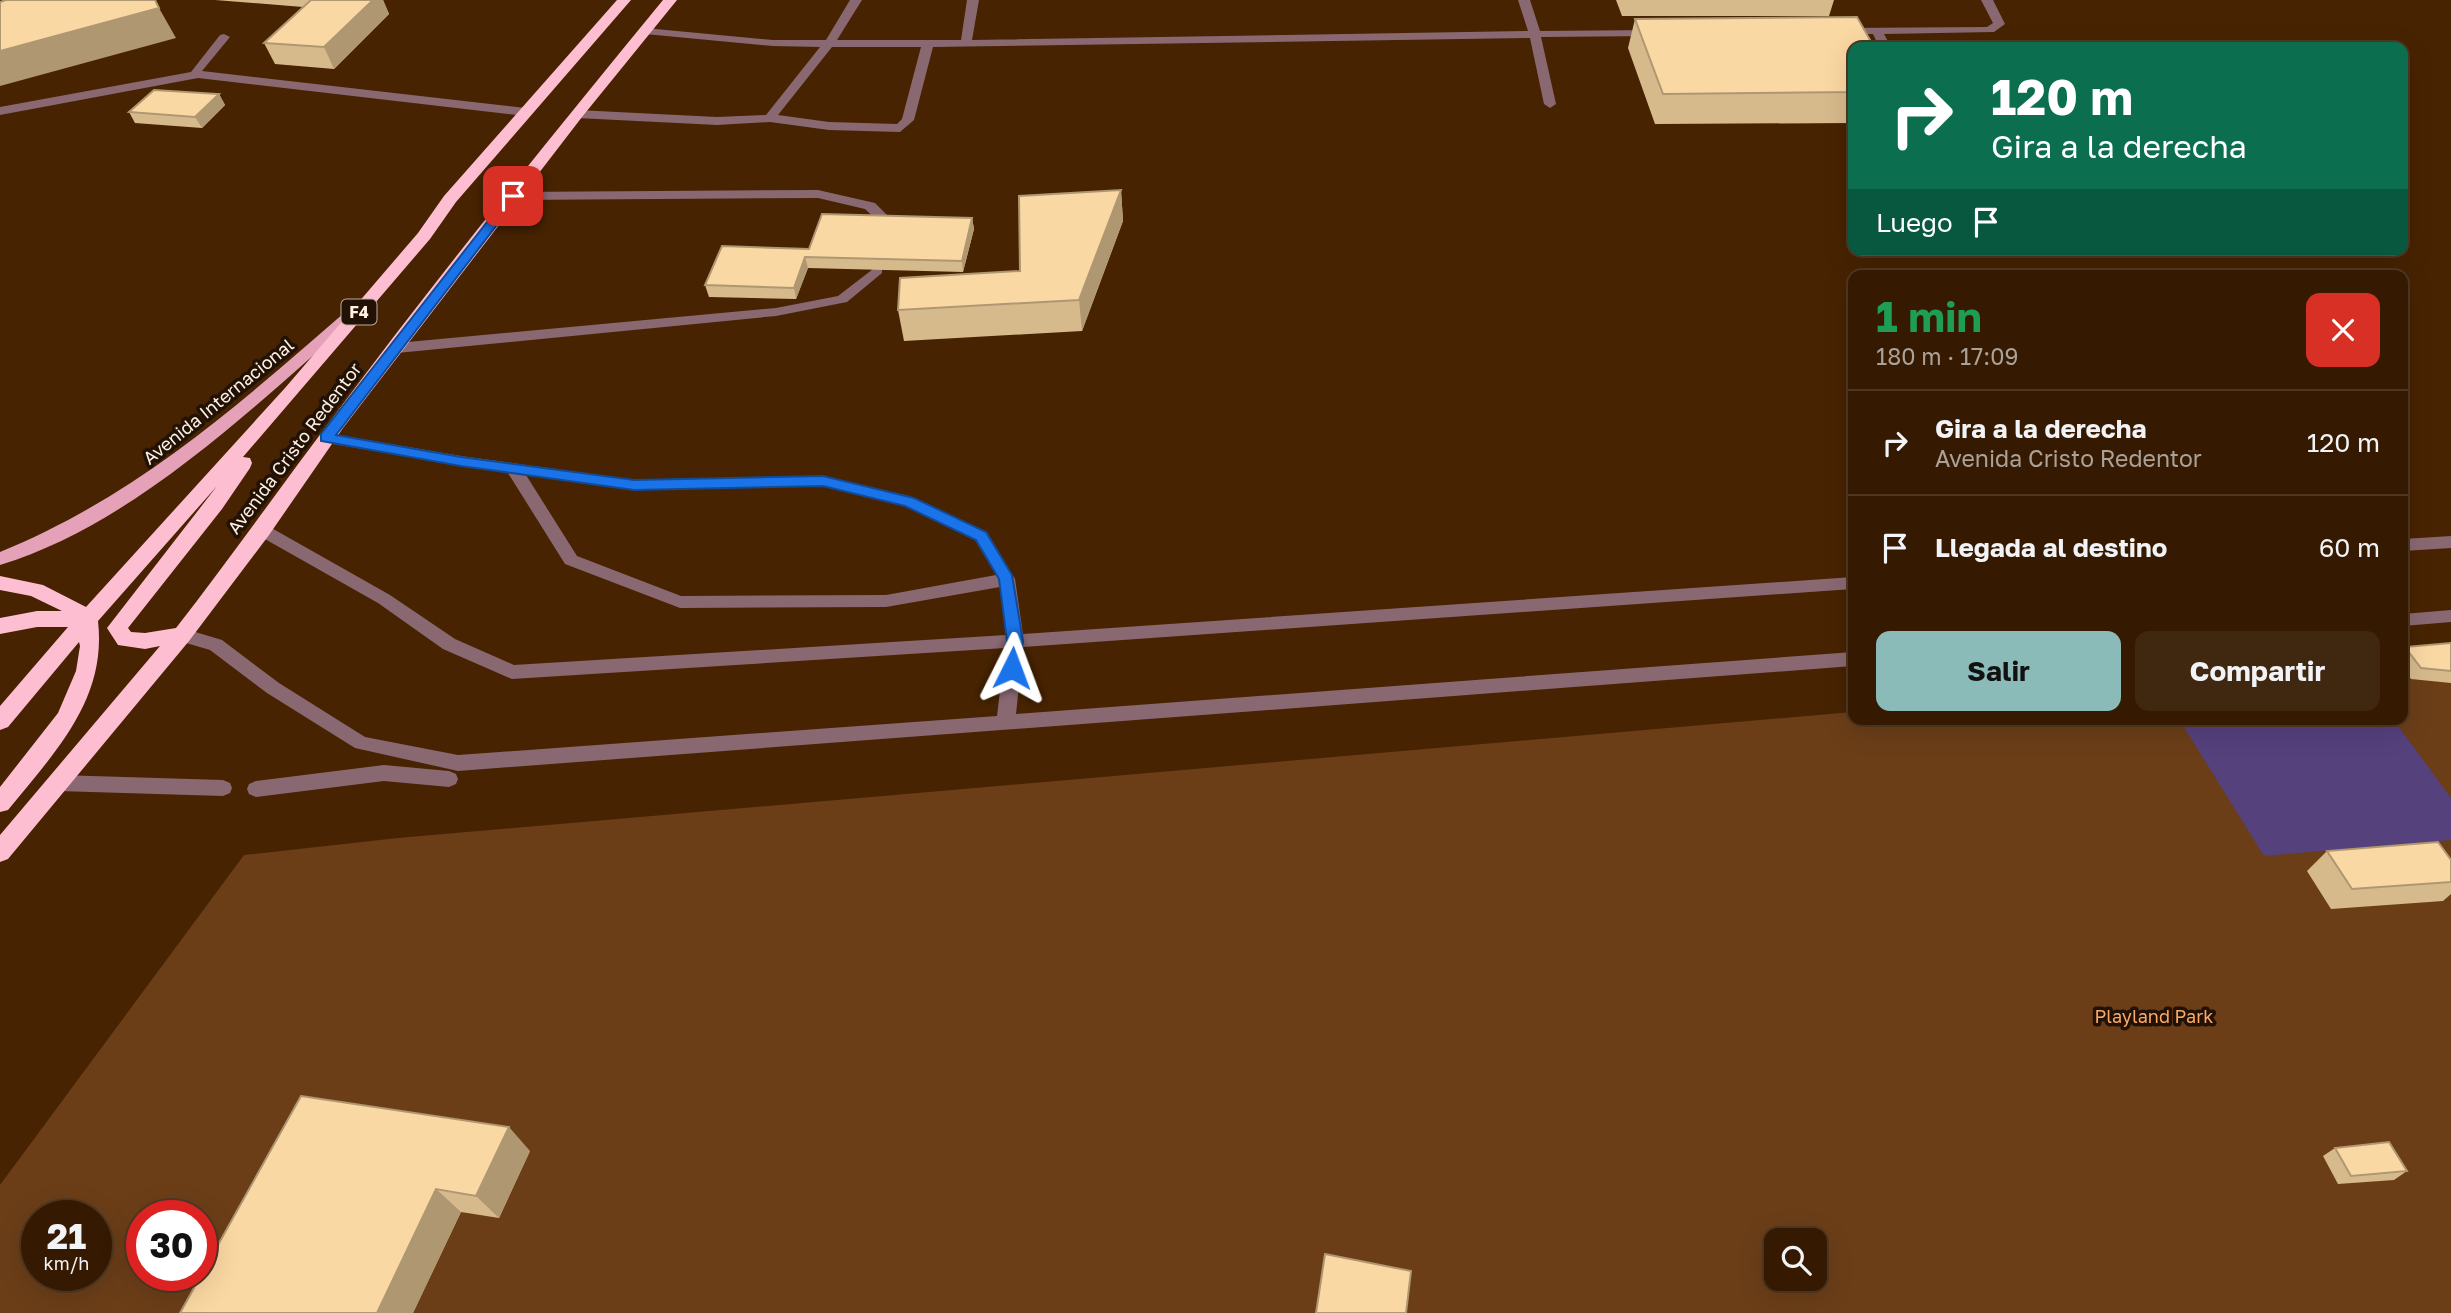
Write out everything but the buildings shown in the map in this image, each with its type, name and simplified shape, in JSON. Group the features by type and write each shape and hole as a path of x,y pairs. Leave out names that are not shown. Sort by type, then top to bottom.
{"highway":[{"name":"Avenida Cristo Redentor","path":"0,721 87,619 291,392 526,112 624,0"},
{"name":"Avenida Cristo Redentor","path":"0,852 182,635 326,438 577,114 670,0"},
{"path":"182,635 145,641 124,639 117,628 215,503 291,392"},
{"path":"0,583 39,589 58,598 87,619 92,640 85,678 72,710 0,803"},
{"path":"0,626 37,619 87,619"}],"main road":[{"name":"Avenida Internacional","path":"0,559 62,535 166,470 224,424 374,294"}],"street":[{"path":"770,118 830,42 856,0"},
{"path":"966,43 974,0"},
{"path":"1524,0 1535,34 1550,104"},
{"path":"1836,32 1990,30 1999,24 1987,0"},
{"path":"645,31 773,43 928,44 1672,33"},
{"path":"1877,31 1882,42"},
{"path":"198,74 196,70 199,63 225,37"},
{"path":"577,114 717,121 770,118 829,126 900,128 908,120 928,44"},
{"path":"0,111 198,74 526,112"},
{"path":"513,196 818,194 870,206 892,227"},
{"path":"397,348 776,312 842,299 877,270"},
{"path":"326,438 634,485 823,481 909,502 981,536 1007,579 1015,641 1006,720"},
{"path":"513,468 570,559 680,602 886,601 1007,579"},
{"path":"261,530 384,599 449,643 512,672 1015,641 1848,583"},
{"path":"2408,545 2451,542"},
{"path":"2408,620 2451,616"},
{"path":"182,635 216,645 273,688 361,743 458,763 1006,720 1848,659"},
{"path":"256,789 384,773 450,779"},
{"path":"58,783 223,788"}],"green space":[{"name":"Playland Park","path":"2451,661 2451,1313 0,1313 0,1185 244,855 398,838 1848,712 1848,725 2408,725 2408,665"}],"shaded area":[{"path":"2183,725 2397,725 2451,798 2451,840 2264,856"}],"route":[{"path":"513,196 326,438 461,461 634,485 823,481 909,502 981,536 1007,579 1015,641 1012,668"}]}
